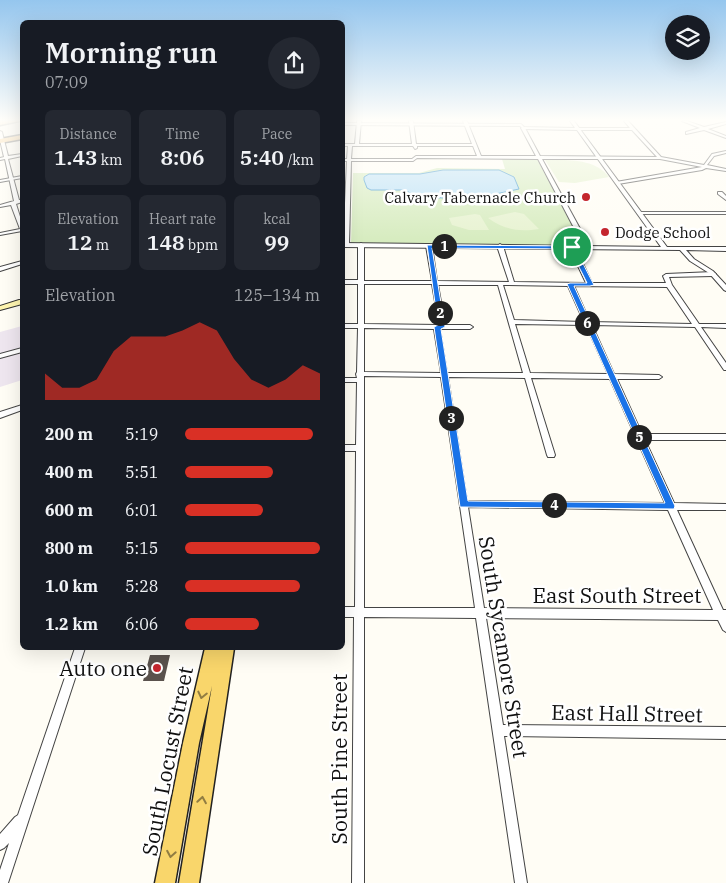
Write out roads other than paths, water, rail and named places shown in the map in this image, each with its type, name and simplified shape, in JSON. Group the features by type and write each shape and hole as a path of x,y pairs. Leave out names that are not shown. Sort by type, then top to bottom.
{"main road":[{"path":"0,308 20,303"},
{"name":"South Locust Street","path":"165,883 191,743 213,650"},
{"name":"South Locust Street","path":"189,883 226,650"}],"street":[{"path":"7,162 20,216"},
{"path":"345,233 350,162"},
{"path":"541,162 587,247"},
{"path":"602,162 665,248"},
{"path":"681,162 726,172"},
{"path":"618,183 704,167 708,162"},
{"path":"0,181 20,177"},
{"path":"720,193 726,199"},
{"path":"0,206 18,202"},
{"path":"639,212 726,213"},
{"path":"0,234 20,229"},
{"path":"345,245 726,249"},
{"name":"South Pine Street","path":"358,883 359,282 361,246"},
{"name":"South Sycamore Street","path":"429,246 436,283 445,375 479,613 521,883"},
{"path":"500,246 512,284"},
{"path":"572,247 590,285"},
{"path":"681,248 692,260 714,274 726,289"},
{"path":"0,269 20,264"},
{"path":"714,274 671,274 666,276 669,285 726,368"},
{"path":"345,282 669,285"},
{"path":"500,284 551,455"},
{"path":"570,284 639,437 723,615 726,627"},
{"path":"511,322 726,326"},
{"path":"345,326 470,327"},
{"path":"0,356 20,351"},
{"path":"345,379 359,377 445,375 659,377"},
{"path":"0,415 20,409"},
{"path":"639,437 726,437"},
{"path":"345,448 359,448"},
{"path":"464,504 726,507"},
{"name":"East South Street","path":"345,612 723,615"},
{"path":"2,883 79,650"},
{"name":"East Hall Street","path":"497,730 726,733"},
{"path":"0,844 10,834 25,813"}],"water":[{"path":"443,170 499,170 514,177 519,189 491,195 456,195 456,198 432,198 403,190 371,190 367,188 364,180 364,177 369,174 420,174"}],"place":[{"name":"Calvary Tabernacle Church","path":"586,197"},
{"name":"Dodge School","path":"605,232"},
{"name":"Auto one","path":"157,668"}]}
